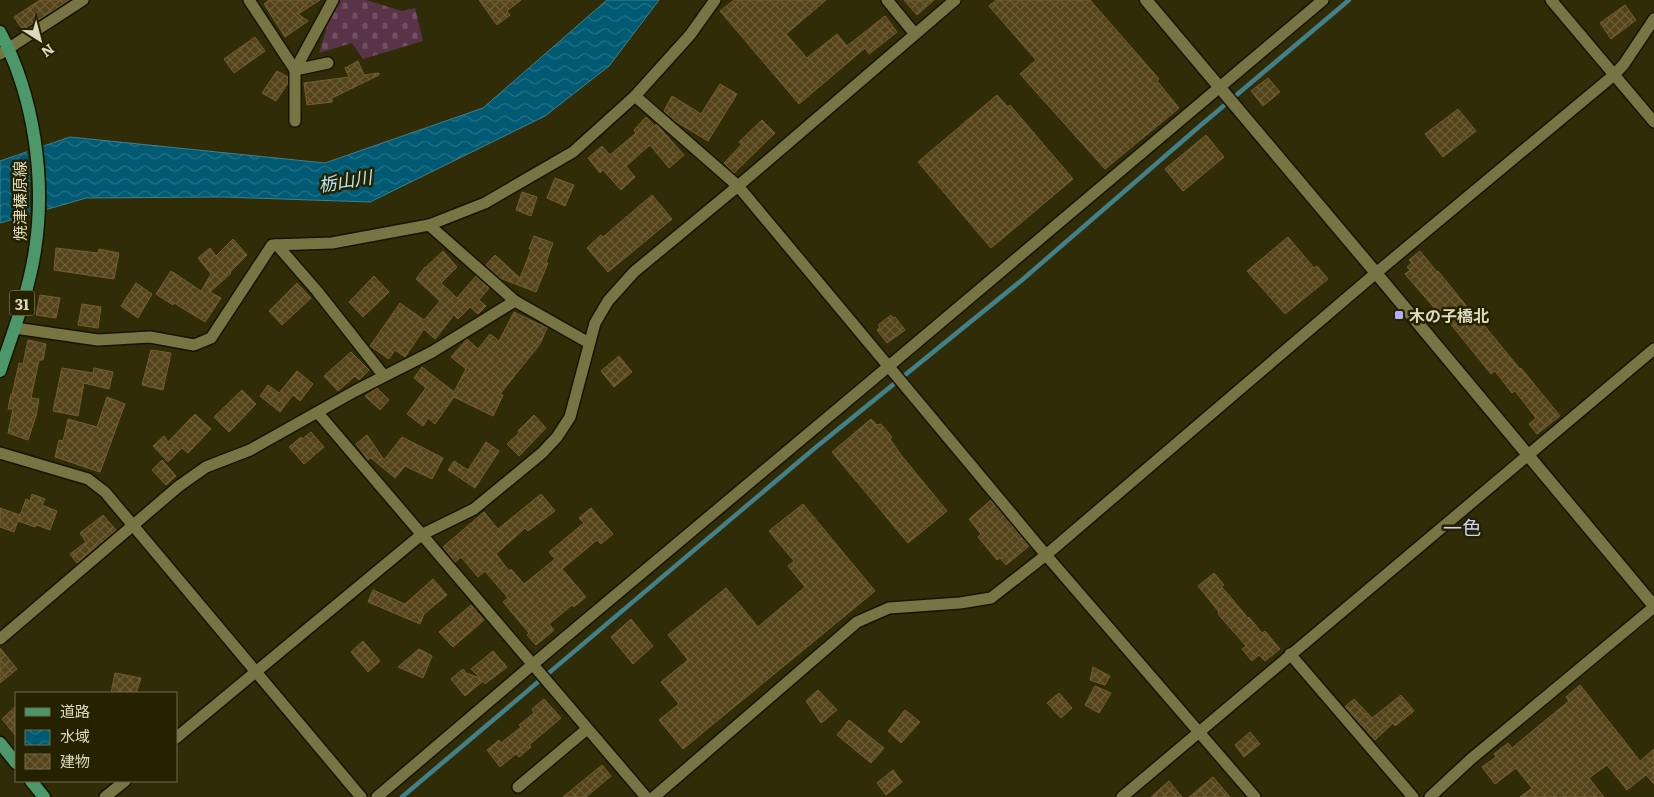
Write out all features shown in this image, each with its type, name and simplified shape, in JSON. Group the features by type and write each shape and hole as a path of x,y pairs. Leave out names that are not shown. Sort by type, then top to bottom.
{"main road":[{"name":"焼津榛原線","path":"0,32 5,52 23,86 31,121 39,193 35,250 15,328 0,371"},
{"path":"0,743 15,762"},
{"path":"32,782 44,797"}],"street":[{"path":"5,52 83,0"},
{"path":"248,0 295,70"},
{"path":"295,121 295,70 333,0"},
{"path":"15,328 98,340 150,337 194,345 211,338 272,245 332,243 429,225 485,203 573,152 635,96 690,35 715,0"},
{"path":"888,0 915,34"},
{"path":"178,736 421,535 474,509 542,453 557,437 570,417 588,343 595,323 604,308 634,272 738,186 954,0"},
{"path":"1146,0 1529,455 1654,607 1471,759 1430,797"},
{"path":"378,797 532,665 892,369 1323,0"},
{"path":"1551,0 1654,122"},
{"path":"654,797 857,622 889,608 960,603 991,598 1046,556 1376,273 1614,75 1624,64 1654,19"},
{"path":"295,70 328,63"},
{"path":"635,96 738,186 1046,556 1255,797"},
{"path":"429,225 515,301 588,343"},
{"path":"277,244 384,376"},
{"path":"0,639 179,486 206,467 250,450 384,376 432,352 515,301"},
{"path":"1122,797 1654,349"},
{"path":"318,413 646,797"},
{"path":"0,453 88,479 105,492 361,797"},
{"path":"1290,654 1413,797"},
{"path":"518,787 587,729"},
{"path":"105,797 124,782"}],"green space":[{"path":"335,0 366,0 402,11 415,8 423,41 363,59 352,43 319,53"}],"water":[{"name":"栃山川","path":"607,0 659,0 609,66 545,116 370,202 224,197 86,198 0,223 0,161 70,137 325,163 483,108"}],"pier":[{"path":"43,144 47,212 30,217 30,172 27,149"}],"building":[{"path":"40,0 69,0 23,30 14,17"},
{"path":"269,0 320,0 298,14 308,21 285,37 264,4"},
{"path":"479,0 521,0 507,11 510,15 497,25"},
{"path":"734,0 826,0 786,34 807,58 837,34 847,46 885,16 897,32 869,54 865,48 799,104 720,11"},
{"path":"904,0 934,0 917,15"},
{"path":"996,0 1090,0 1159,79 1157,81 1179,108 1105,169 1020,74 1036,60 989,6"},
{"path":"1625,5 1636,20 1611,39 1600,23"},
{"path":"255,37 265,51 234,73 224,59"},
{"path":"358,61 364,75 379,73 379,75 332,98 332,102 307,105 304,83 349,77 345,68"},
{"path":"277,71 288,77 288,83 276,101 262,93"},
{"path":"1268,78 1280,92 1263,106 1251,91"},
{"path":"720,84 737,94 708,141 675,121 664,111 672,96 701,114"},
{"path":"997,95 1008,107 1010,105 1073,179 991,248 918,162"},
{"path":"1458,109 1476,131 1443,157 1425,134"},
{"path":"646,117 655,126 656,124 660,128 684,155 669,168 650,145 626,166 635,177 621,190 603,170 600,173 588,158 602,146 610,155 636,133 634,130"},
{"path":"762,120 775,133 734,173 724,163 742,144 739,142"},
{"path":"1206,135 1224,157 1183,191 1165,169"},
{"path":"555,178 574,185 565,206 547,198"},
{"path":"522,192 537,197 531,216 516,210"},
{"path":"652,195 672,219 608,272 587,248 601,235 603,237"},
{"path":"534,236 553,243 546,262 548,263 536,292 500,278 486,265 495,255 520,278 531,250 529,249"},
{"path":"1288,237 1314,268 1317,266 1328,279 1285,314 1247,271"},
{"path":"233,239 247,255 210,292 221,298 205,322 156,294 171,271 201,291 211,274 198,258 210,248 216,256"},
{"path":"56,248 98,253 99,249 119,253 114,279 54,270"},
{"path":"443,251 457,267 441,283 457,298 476,276 489,288 479,300 486,306 478,314 470,307 458,319 454,315 435,339 424,329 405,357 395,350 389,359 370,346 400,303 424,320 440,301 416,279 425,267"},
{"path":"1420,251 1560,416 1537,434 1529,424 1536,418 1515,391 1512,393 1495,371 1491,374 1445,317 1443,318 1405,274 1410,270 1407,267 1412,263 1409,260"},
{"path":"374,276 389,292 363,317 349,302"},
{"path":"136,283 152,294 138,318 121,306"},
{"path":"297,283 311,298 282,325 269,311"},
{"path":"40,295 60,298 56,318 36,315"},
{"path":"82,304 101,307 98,328 78,325"},
{"path":"514,312 547,328 540,344 500,394 503,395 493,416 454,397 435,424 428,418 423,426 407,414 426,388 414,378 422,367 454,392 466,369 451,357 467,339 478,349 490,334 499,341"},
{"path":"891,315 893,318 895,317 905,330 887,343 877,330 880,327 878,325"},
{"path":"28,340 46,344 43,360 39,360 31,398 39,399 36,416 28,440 8,433 13,409 8,409 19,363 23,364"},
{"path":"151,350 171,353 163,390 142,385"},
{"path":"351,352 369,370 359,380 355,376 338,391 324,376"},
{"path":"619,356 632,372 614,387 601,371"},
{"path":"62,368 93,373 94,368 113,372 109,389 84,383 78,416 53,411"},
{"path":"297,371 313,384 300,401 293,395 280,412 260,396 268,385 279,393"},
{"path":"377,388 389,400 380,410 365,396"},
{"path":"242,390 256,404 229,432 214,417"},
{"path":"107,397 125,404 100,472 55,457 59,440 63,441 68,419 97,427"},
{"path":"195,414 211,429 188,453 182,448 168,462 153,446 164,436 168,442"},
{"path":"534,415 546,428 519,456 507,444"},
{"path":"871,419 877,425 881,424 892,437 890,439 901,455 947,511 908,543 832,452"},
{"path":"311,432 324,447 304,464 289,447 301,437 302,439"},
{"path":"367,435 384,460 402,437 443,458 432,479 405,466 395,478 371,458 368,460 356,444"},
{"path":"486,442 499,451 475,488 448,470 454,461 468,470"},
{"path":"162,460 176,476 166,485 152,470"},
{"path":"32,494 45,499 42,505 57,511 50,530 18,521 26,499 30,501"},
{"path":"541,494 555,511 528,531 525,528 496,554 509,571 511,569 524,584 555,559 549,552 584,523 579,518 591,508 613,534 601,544 597,540 562,569 586,597 574,607 572,605 549,624 554,630 536,645 527,635 529,633 503,602 508,598 485,571 478,577 461,557 455,562 443,547 484,512 498,529"},
{"path":"991,500 1029,546 1006,565 1000,558 997,560 978,537 981,534 969,519"},
{"path":"803,504 875,591 683,749 659,720 679,704 661,682 688,660 668,635 726,588 758,627 805,587 788,566 794,561 769,531"},
{"path":"0,508 20,515 14,532 0,527"},
{"path":"103,515 116,530 77,563 70,554 86,542 80,533"},
{"path":"1214,573 1224,585 1221,586 1248,618 1262,633 1265,631 1280,649 1265,661 1259,655 1252,661 1242,649 1246,646 1218,614 1219,612 1198,586"},
{"path":"433,579 447,595 424,614 420,624 368,602 373,590 405,604"},
{"path":"471,605 484,620 453,647 439,632"},
{"path":"631,619 653,646 633,664 611,637"},
{"path":"363,641 380,661 368,672 351,652"},
{"path":"0,648 17,669 0,683"},
{"path":"419,649 432,656 423,678 398,667"},
{"path":"493,651 507,667 485,684 483,681 465,696 451,679 463,669 466,673 480,678 471,669"},
{"path":"1093,667 1110,676 1105,685 1090,680"},
{"path":"115,673 141,678 136,692 111,692"},
{"path":"1580,685 1640,761 1654,749 1654,784 1646,775 1627,790 1607,765 1589,778 1604,797 1520,797 1532,788 1516,768 1495,784 1482,767 1496,757 1494,754 1508,743 1512,748 1569,701 1566,697"},
{"path":"1095,686 1111,693 1099,713 1085,705"},
{"path":"818,690 837,710 821,723 806,701"},
{"path":"1059,693 1072,708 1061,718 1047,703"},
{"path":"1401,695 1414,711 1395,726 1393,723 1375,740 1345,707 1354,699 1372,718"},
{"path":"544,699 561,718 529,745 531,747 519,757 516,754 500,767 487,750 499,740 501,743 521,727 519,725 534,713 532,709"},
{"path":"15,707 15,735 2,719"},
{"path":"905,710 920,722 901,743 888,731"},
{"path":"849,720 884,748 871,763 837,735"},
{"path":"1250,732 1260,744 1244,757 1235,745"},
{"path":"602,765 611,776 586,797 563,797"},
{"path":"893,770 902,782 886,795 877,783"},
{"path":"1213,777 1230,797 1189,797"},
{"path":"1169,781 1182,797 1151,797"}],"waterway":[{"path":"402,797 815,448 1022,280 1349,0"}],"place":[{"name":"木の子橋北","path":"1399,315"}],"district":[{"name":"一色","path":"1462,527"}]}
